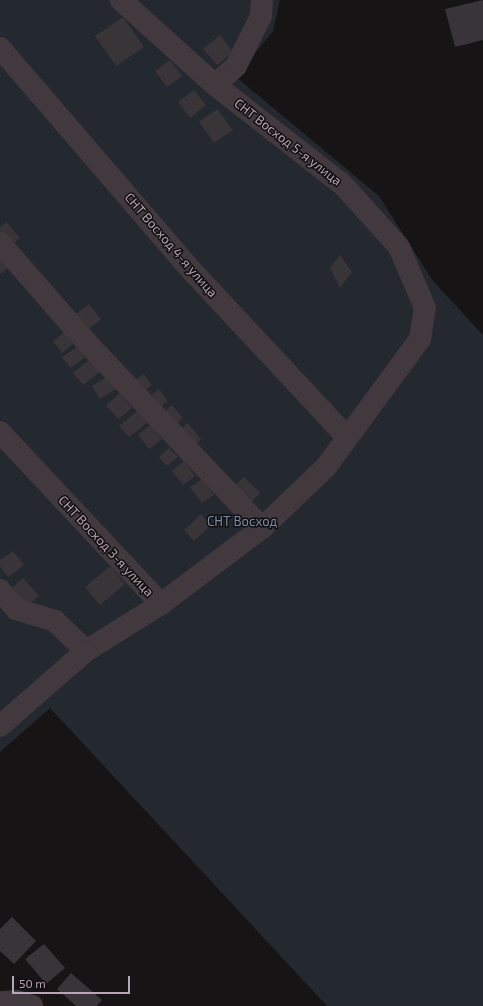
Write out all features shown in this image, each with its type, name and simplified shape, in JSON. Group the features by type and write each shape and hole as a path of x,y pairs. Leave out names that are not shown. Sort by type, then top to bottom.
{"street":[{"name":"СНТ Восход 5-я улица","path":"121,0 215,85 343,185 399,247 425,308 420,339 347,437"},
{"path":"215,85 236,66 261,16 262,0"},
{"name":"СНТ Восход 4-я улица","path":"0,48 192,271 347,437"},
{"path":"0,243 89,345 262,528"},
{"name":"СНТ Восход 3-я улица","path":"0,432 161,604 86,651 0,726"},
{"path":"161,604 262,528 326,467 347,437"},
{"path":"0,590 16,609 55,621 86,651"},
{"path":"0,1002 17,1002 32,1006"}],"green space":[{"name":"СНТ Восход","path":"0,0 280,0 273,31 236,77 379,196 433,281 483,335 483,1006 327,1006 50,708 0,752"}],"building":[{"path":"483,0 483,40 455,47 445,9"},
{"path":"123,17 144,47 116,66 95,36"},
{"path":"220,35 233,52 217,65 203,49"},
{"path":"170,60 182,76 167,87 155,71"},
{"path":"194,90 206,105 190,118 178,102"},
{"path":"217,109 233,130 214,143 199,122"},
{"path":"6,222 20,238 10,246 0,234 0,227"},
{"path":"340,255 352,272 340,288 330,268"},
{"path":"0,256 8,268 0,274"},
{"path":"89,304 101,319 86,331 74,315"},
{"path":"64,332 73,344 62,353 53,341"},
{"path":"77,347 85,358 70,368 62,357"},
{"path":"90,359 100,372 83,385 73,373"},
{"path":"144,374 152,385 141,393 127,385"},
{"path":"108,376 116,389 100,399 92,386"},
{"path":"159,389 168,401 158,409 149,397"},
{"path":"120,393 132,408 118,419 106,405"},
{"path":"172,405 183,418 173,427 161,414"},
{"path":"137,411 147,423 129,437 119,426"},
{"path":"188,423 201,440 191,448 178,431"},
{"path":"150,425 162,439 149,449 138,435"},
{"path":"169,448 178,457 167,466 159,457"},
{"path":"184,461 195,476 183,485 172,471"},
{"path":"244,477 260,493 249,504 233,487"},
{"path":"202,479 214,495 202,503 190,487"},
{"path":"201,514 211,525 194,541 184,530"},
{"path":"13,551 24,565 8,577 0,567 0,560"},
{"path":"110,566 125,584 100,605 85,587"},
{"path":"23,578 39,596 23,609 8,591"},
{"path":"12,917 36,941 14,964 0,951 0,929"},
{"path":"44,944 65,968 46,984 25,959"},
{"path":"71,973 102,1000 97,1006 76,1006 57,989"}]}
